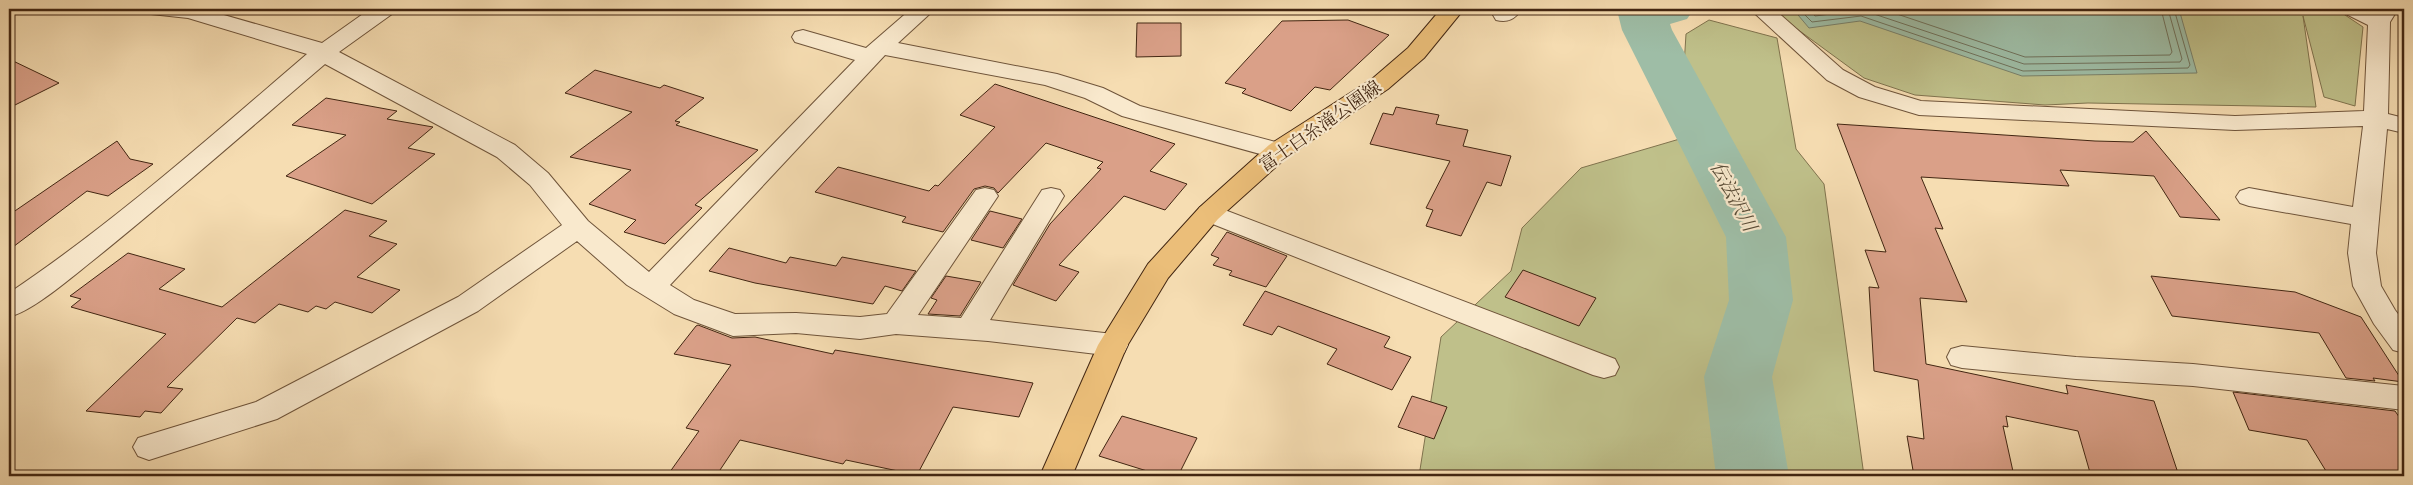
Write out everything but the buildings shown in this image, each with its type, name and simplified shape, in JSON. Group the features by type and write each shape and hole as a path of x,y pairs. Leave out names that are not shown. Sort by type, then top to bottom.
{"main road":[{"name":"富士白糸滝公園線","path":"1058,475 1113,345 1158,271 1209,213 1278,151 1380,84 1416,53 1453,9"}],"street":[{"path":"159,9 193,10 324,53 506,151 539,179 578,227 637,278 684,307 733,325 796,323 860,328 896,324 970,328 1113,345"},
{"path":"9,307 53,277 158,195 324,53 384,9"},
{"path":"652,286 876,52 924,9"},
{"path":"1761,9 1835,75 1868,92 1919,108 2235,123 2376,118 2404,126"},
{"path":"2354,9 2383,15 2376,118 2362,254 2367,286 2384,317 2404,342"},
{"path":"803,37 876,52 1050,79 1094,93 1131,111 1278,151"},
{"path":"896,324 985,196"},
{"path":"970,328 1051,196"},
{"path":"2249,197 2366,218"},
{"path":"1209,213 1604,367"},
{"path":"148,447 266,411 468,304 578,227"},
{"path":"1962,357 2076,368 2193,375 2404,398"}],"green space":[{"path":"1773,9 2336,9 2363,27 2355,106 2324,97 2303,16 2316,107 2088,103 2045,105 1915,95 1864,78 1782,18"},
{"path":"1709,20 1777,38 1796,149 1824,184 1864,476 1419,476 1441,337 1511,271 1522,228 1581,168 1700,133 1682,98 1686,34"}],"water":[{"path":"1793,9 2179,9 2197,73 2022,76 1860,21 1809,28"}],"waterway":[{"name":"伝法沢川","path":"1670,9 1643,14 1647,30 1756,237 1761,300 1738,377 1753,476"}]}
